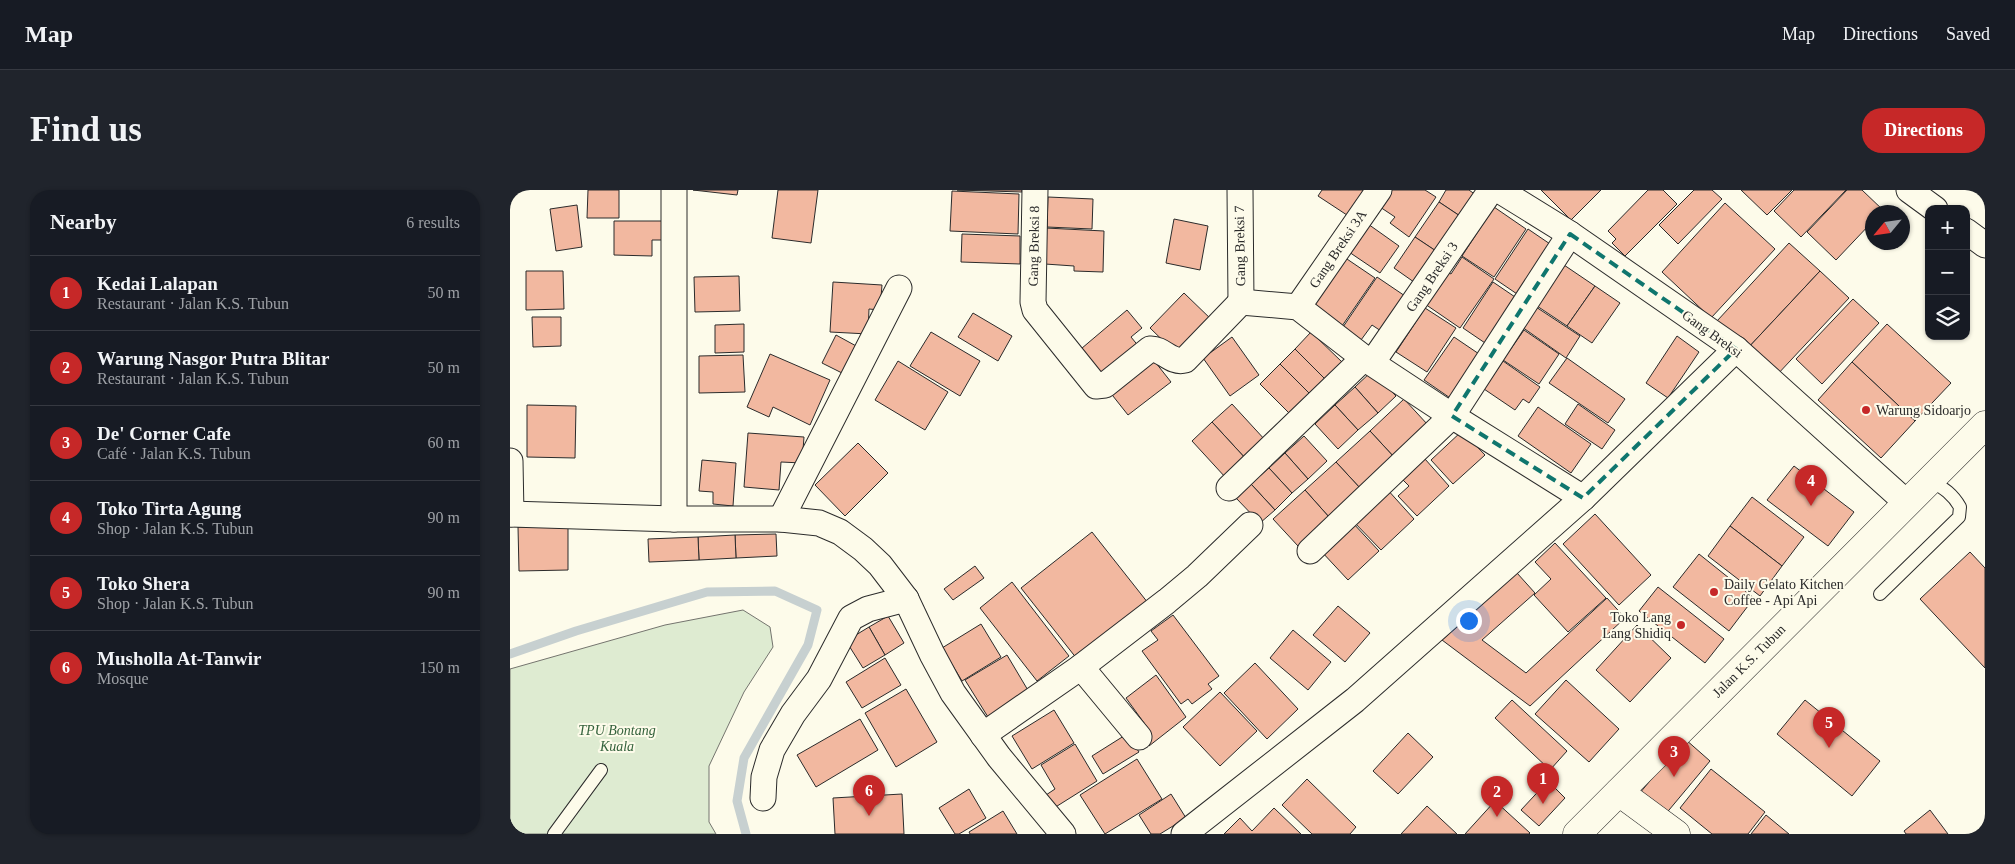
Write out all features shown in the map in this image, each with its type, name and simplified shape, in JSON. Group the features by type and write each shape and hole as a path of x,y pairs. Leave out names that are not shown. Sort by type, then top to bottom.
{"street":[{"path":"674,190 674,519"},
{"name":"Gang Breksi 8","path":"1035,190 1033,302 1039,317 1093,383 1101,386 1105,385 1150,349 1156,348 1174,360 1184,360 1241,302"},
{"name":"Gang Breksi 7","path":"1240,190 1241,302"},
{"name":"Gang Breksi 3A","path":"1298,307 1379,190"},
{"name":"Gang Breksi 3","path":"1229,488 1368,361 1491,190"},
{"name":"Gang Breksi","path":"1499,190 1570,234 1736,349 1907,502"},
{"path":"1909,190 1930,205"},
{"path":"1310,551 1452,416 1570,234"},
{"path":"1970,234 1985,245"},
{"path":"782,519 899,288"},
{"path":"1241,302 1298,307 1368,361 1583,498"},
{"path":"1184,834 1355,700 1583,498 1736,349"},
{"name":"Jalan K.S. Tubun","path":"1577,834 1985,425"},
{"path":"510,461 510,514 674,519 782,519 819,523 840,532 863,549 880,565 906,599 953,693 983,735 1063,834"},
{"path":"983,735 1081,667 1197,576 1250,525"},
{"path":"763,798 764,777 772,750 793,714 818,679 851,618 868,609 906,599"},
{"path":"1081,667 1139,737"},
{"path":"1619,792 1676,834"}],"lane":[{"path":"1880,594 1959,517 1960,507 1949,491 1930,480"},
{"path":"554,834 601,770"}],"highlighted area":[{"path":"1570,234 1736,349 1583,498 1452,416"}],"green space":[{"name":"TPU Bontang Kuala","path":"743,610 770,627 773,647 744,692 709,766 709,822 716,834 510,834 510,669 665,625"}],"building":[{"path":"588,190 619,190 619,218 587,218"},
{"path":"693,190 738,190 737,195"},
{"path":"778,190 818,190 811,243 772,238"},
{"path":"957,190 1022,190 1022,192"},
{"path":"1322,190 1362,190 1369,194 1353,219 1318,196"},
{"path":"1383,190 1425,190 1436,197 1409,237 1390,223 1395,217 1374,203"},
{"path":"1446,190 1469,190 1480,198 1466,220 1439,202"},
{"path":"1541,190 1601,190 1571,220"},
{"path":"1648,190 1663,190 1677,204 1625,256 1612,243 1616,239 1608,231"},
{"path":"1694,190 1712,190 1722,199 1678,244 1659,225"},
{"path":"1741,190 1792,190 1767,215"},
{"path":"1794,190 1846,190 1801,237 1774,211"},
{"path":"1847,190 1862,190 1878,205 1865,205 1865,229 1836,260 1807,232"},
{"path":"952,191 1019,194 1018,234 950,231"},
{"path":"1048,197 1093,199 1092,229 1047,227"},
{"path":"1439,202 1466,220 1442,255 1415,237"},
{"path":"1725,203 1775,249 1711,318 1662,272"},
{"path":"577,205 582,247 556,251 550,209"},
{"path":"1494,207 1526,229 1494,277 1462,256"},
{"path":"1174,219 1208,226 1200,270 1166,263"},
{"path":"614,221 662,221 662,240 652,240 652,256 614,255"},
{"path":"1368,224 1399,246 1380,273 1349,252"},
{"path":"1046,228 1104,231 1103,272 1074,271 1074,266 1045,264"},
{"path":"1528,229 1553,246 1520,296 1495,279"},
{"path":"962,234 1020,236 1020,264 961,262"},
{"path":"1415,237 1442,255 1421,287 1394,268"},
{"path":"1789,243 1820,271 1747,349 1717,321"},
{"path":"1344,257 1375,278 1342,326 1312,305"},
{"path":"1462,257 1494,279 1460,328 1425,304 1447,272 1451,274"},
{"path":"1564,265 1595,286 1567,326 1537,306"},
{"path":"526,271 563,271 564,309 526,310"},
{"path":"1820,271 1849,298 1776,376 1747,349"},
{"path":"739,276 740,311 695,312 694,277"},
{"path":"1377,277 1408,298 1384,333 1372,325 1361,340 1343,327"},
{"path":"833,282 882,285 880,310 869,309 868,334 830,332"},
{"path":"1493,282 1518,299 1488,345 1463,328"},
{"path":"1595,286 1620,303 1592,343 1567,326"},
{"path":"1184,293 1214,322 1180,357 1150,328"},
{"path":"1853,299 1879,323 1822,384 1796,359"},
{"path":"1536,307 1580,336 1566,358 1522,327"},
{"path":"1425,308 1456,328 1427,372 1396,352"},
{"path":"1127,310 1142,328 1131,337 1140,348 1099,383 1075,354"},
{"path":"973,313 1012,336 998,361 958,337"},
{"path":"532,317 561,317 561,346 533,347"},
{"path":"744,324 744,352 715,353 715,325"},
{"path":"1887,324 1951,383 1915,421 1852,362"},
{"path":"1524,330 1559,354 1539,384 1503,360"},
{"path":"931,332 980,361 960,396 910,366"},
{"path":"1311,332 1342,362 1325,379 1295,349"},
{"path":"836,335 858,347 844,374 822,363"},
{"path":"1677,336 1699,352 1668,398 1646,383"},
{"path":"1232,337 1259,375 1230,396 1203,358"},
{"path":"1454,337 1485,358 1456,402 1424,380"},
{"path":"1295,349 1325,379 1310,394 1280,364"},
{"path":"770,354 830,380 810,425 773,407 769,417 747,407"},
{"path":"743,355 745,392 699,393 699,356"},
{"path":"1152,358 1171,382 1128,415 1109,391"},
{"path":"1567,358 1625,399 1608,423 1549,383"},
{"path":"898,361 948,392 925,430 875,400"},
{"path":"1503,361 1540,387 1529,403 1523,399 1515,410 1484,389"},
{"name":"Warung Sidoarjo","path":"1852,362 1915,421 1881,458 1818,400"},
{"path":"1280,364 1310,394 1290,414 1260,384"},
{"path":"1372,371 1396,396 1378,413 1355,387"},
{"path":"1355,387 1378,413 1358,430 1335,405"},
{"path":"1404,399 1428,425 1394,457 1370,431"},
{"path":"1232,404 1266,441 1246,459 1212,422"},
{"path":"1578,404 1615,430 1602,449 1565,424"},
{"path":"527,405 576,406 575,458 527,457"},
{"path":"1335,405 1358,430 1338,449 1315,424"},
{"path":"1538,407 1591,444 1571,473 1518,436"},
{"path":"1212,422 1246,459 1226,478 1192,441"},
{"path":"1370,431 1394,457 1360,488 1336,462"},
{"path":"1462,431 1485,455 1453,484 1431,460"},
{"path":"748,433 804,437 802,463 781,462 779,490 744,487"},
{"path":"1304,436 1327,461 1308,479 1285,453"},
{"path":"858,443 888,473 845,516 815,485"},
{"path":"1285,453 1308,479 1292,493 1269,468"},
{"path":"1425,459 1449,486 1417,516 1398,496 1409,486 1403,480"},
{"path":"702,460 736,463 733,506 713,504 713,492 699,491"},
{"path":"1336,462 1360,488 1329,517 1305,490"},
{"path":"1794,466 1854,512 1828,546 1767,500"},
{"path":"1269,468 1292,493 1275,510 1251,484"},
{"path":"1251,484 1275,510 1260,523 1236,498"},
{"path":"1386,488 1414,519 1381,550 1352,520"},
{"path":"1305,490 1329,517 1298,546 1273,519"},
{"path":"1752,497 1804,537 1782,566 1730,526"},
{"path":"1595,514 1651,575 1619,605 1563,544"},
{"path":"1352,522 1379,551 1348,580 1321,551"},
{"path":"568,526 568,570 519,571 518,527"},
{"path":"1730,526 1782,566 1760,596 1708,556"},
{"path":"1092,532 1152,608 1081,664 1021,588"},
{"path":"776,534 777,556 736,558 735,535"},
{"path":"735,535 736,558 699,560 698,537"},
{"path":"698,537 699,560 649,562 648,539"},
{"path":"1555,543 1606,598 1568,632 1534,595 1551,579 1535,562"},
{"path":"1970,552 1985,568 1985,668 1920,599"},
{"name":"Daily Gelato Kitchen Coffee - Api Api","path":"1699,554 1754,598 1729,631 1673,587"},
{"path":"975,566 984,578 953,600 944,589"},
{"path":"1517,573 1535,593 1482,640 1526,673 1607,598 1625,618 1530,706 1442,640"},
{"path":"1012,582 1069,656 1037,681 980,608"},
{"name":"Toko Lang Lang Shidiq","path":"1658,587 1724,639 1705,663 1639,611"},
{"path":"1338,606 1370,633 1345,662 1313,635"},
{"path":"1173,615 1219,676 1208,684 1212,689 1192,704 1188,699 1181,704 1142,651 1158,640 1151,631"},
{"path":"888,616 904,643 885,655 869,627"},
{"path":"981,624 1001,657 962,681 942,648"},
{"path":"1637,625 1671,658 1630,702 1596,670"},
{"path":"869,627 885,655 863,668 846,641"},
{"path":"1293,630 1331,662 1308,690 1270,658"},
{"path":"1007,655 1029,692 988,717 965,680"},
{"path":"885,658 901,685 862,708 846,682"},
{"path":"1255,663 1298,709 1267,739 1224,693"},
{"path":"1156,675 1186,717 1149,746 1139,733 1147,727 1126,698"},
{"path":"1566,680 1619,729 1589,762 1535,714"},
{"path":"906,689 937,742 896,767 865,713"},
{"path":"1220,692 1257,731 1220,766 1183,727"},
{"path":"1512,700 1567,751 1550,770 1495,718"},
{"path":"1805,700 1880,761 1852,796 1777,734"},
{"path":"1054,710 1074,743 1032,769 1012,736"},
{"path":"860,719 878,750 816,787 797,755"},
{"path":"1408,733 1433,757 1398,794 1373,771"},
{"path":"1127,734 1139,752 1103,774 1092,756"},
{"path":"1685,739 1710,761 1664,816 1639,794"},
{"path":"1075,744 1097,781 1054,808 1046,795 1055,789 1041,765"},
{"path":"1137,759 1162,799 1105,834 1080,795"},
{"path":"1711,769 1765,812 1748,834 1712,834 1680,808"},
{"path":"1307,779 1356,827 1350,834 1312,834 1282,805"},
{"path":"1548,781 1565,798 1539,826 1521,810"},
{"path":"969,789 986,818 959,834 955,834 939,808"},
{"path":"902,794 904,834 835,834 833,798"},
{"path":"1171,794 1186,818 1160,834 1151,834 1139,815"},
{"path":"1495,801 1530,833 1465,834"},
{"path":"1427,806 1457,834 1401,834"},
{"path":"1274,808 1301,834 1224,834 1240,818 1252,831"},
{"path":"1930,810 1948,834 1906,834 1904,831"},
{"path":"1003,811 1017,834 970,834 969,832"},
{"path":"1766,815 1789,834 1751,834"}],"waterway":[{"path":"510,654 576,631 707,592 775,591 817,610 808,645 744,758 737,801 746,834"}],"place":[{"name":"Warung Sidoarjo","path":"1866,410"},
{"name":"Toko Tirta Agung","path":"1811,506"},
{"name":"Daily Gelato Kitchen Coffee - Api Api","path":"1714,592"},
{"name":"Toko Lang Lang Shidiq","path":"1681,625"},
{"name":"Toko Shera","path":"1829,748"},
{"name":"De' Corner Cafe","path":"1674,777"},
{"name":"Kedai Lalapan","path":"1543,804"},
{"name":"Musholla At-Tanwir","path":"869,816"},
{"name":"Warung Nasgor Putra Blitar","path":"1497,817"}]}
